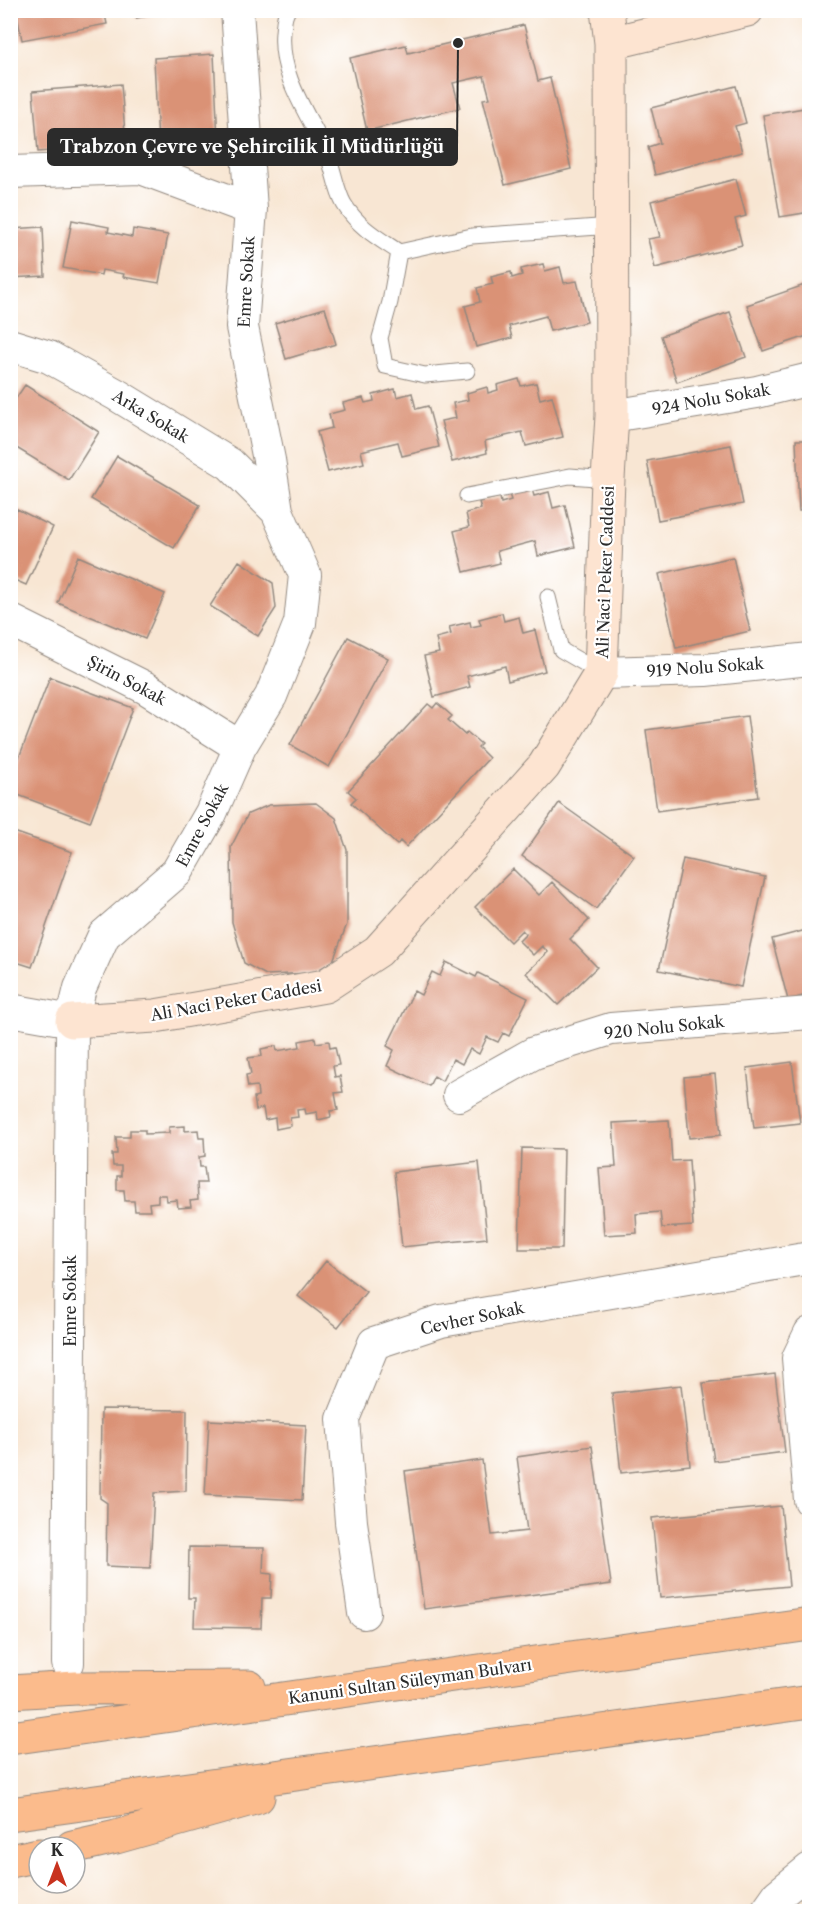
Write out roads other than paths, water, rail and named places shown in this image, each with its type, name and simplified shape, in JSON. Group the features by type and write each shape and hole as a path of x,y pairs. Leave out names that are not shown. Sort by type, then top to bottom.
{"main road":[{"name":"Kanuni Sultan Süleyman Bulvarı","path":"10,1738 810,1624"},
{"path":"10,1692 76,1688 374,1687"},
{"path":"10,1814 810,1702"},
{"path":"87,1844 376,1763"},
{"path":"10,1861 27,1857"}],"street":[{"name":"Emre Sokak","path":"68,1663 72,1021 80,988 104,935 177,872 211,813 240,747 271,696 300,623 305,575 277,511 242,327 251,209 237,10"},
{"name":"Ali Naci Peker Caddesi","path":"72,1021 155,1016 326,986 378,951 544,766 601,673 612,416 602,226 611,43 607,10"},
{"path":"611,43 747,10"},
{"path":"10,172 141,168 251,209"},
{"name":"Arka Sokak","path":"10,345 50,357 230,464 277,511"},
{"name":"924 Nolu Sokak","path":"612,416 756,392 810,379"},
{"name":"Şirin Sokak","path":"10,620 146,688 240,747"},
{"name":"919 Nolu Sokak","path":"601,673 705,670 810,659"},
{"path":"10,1010 72,1021"},
{"name":"920 Nolu Sokak","path":"459,1095 534,1053 611,1029 810,1013"},
{"name":"Cevher Sokak","path":"364,1613 351,1522 343,1419 374,1343 441,1321 810,1258"},
{"path":"804,1346 810,1500"},
{"path":"766,1911 778,1895 810,1869"}],"lane":[{"path":"288,10 284,15 281,47 290,84 314,126 329,159 343,203 364,229 399,252 472,236 602,226"},
{"path":"399,252 390,302 380,338 385,366 425,375 467,372"},
{"path":"467,496 570,476 608,479"},
{"path":"548,597 561,650 601,673"}],"place":[{"name":"Trabzon Çevre ve Şehircilik İl Müdürlüğü","path":"458,43"}]}
